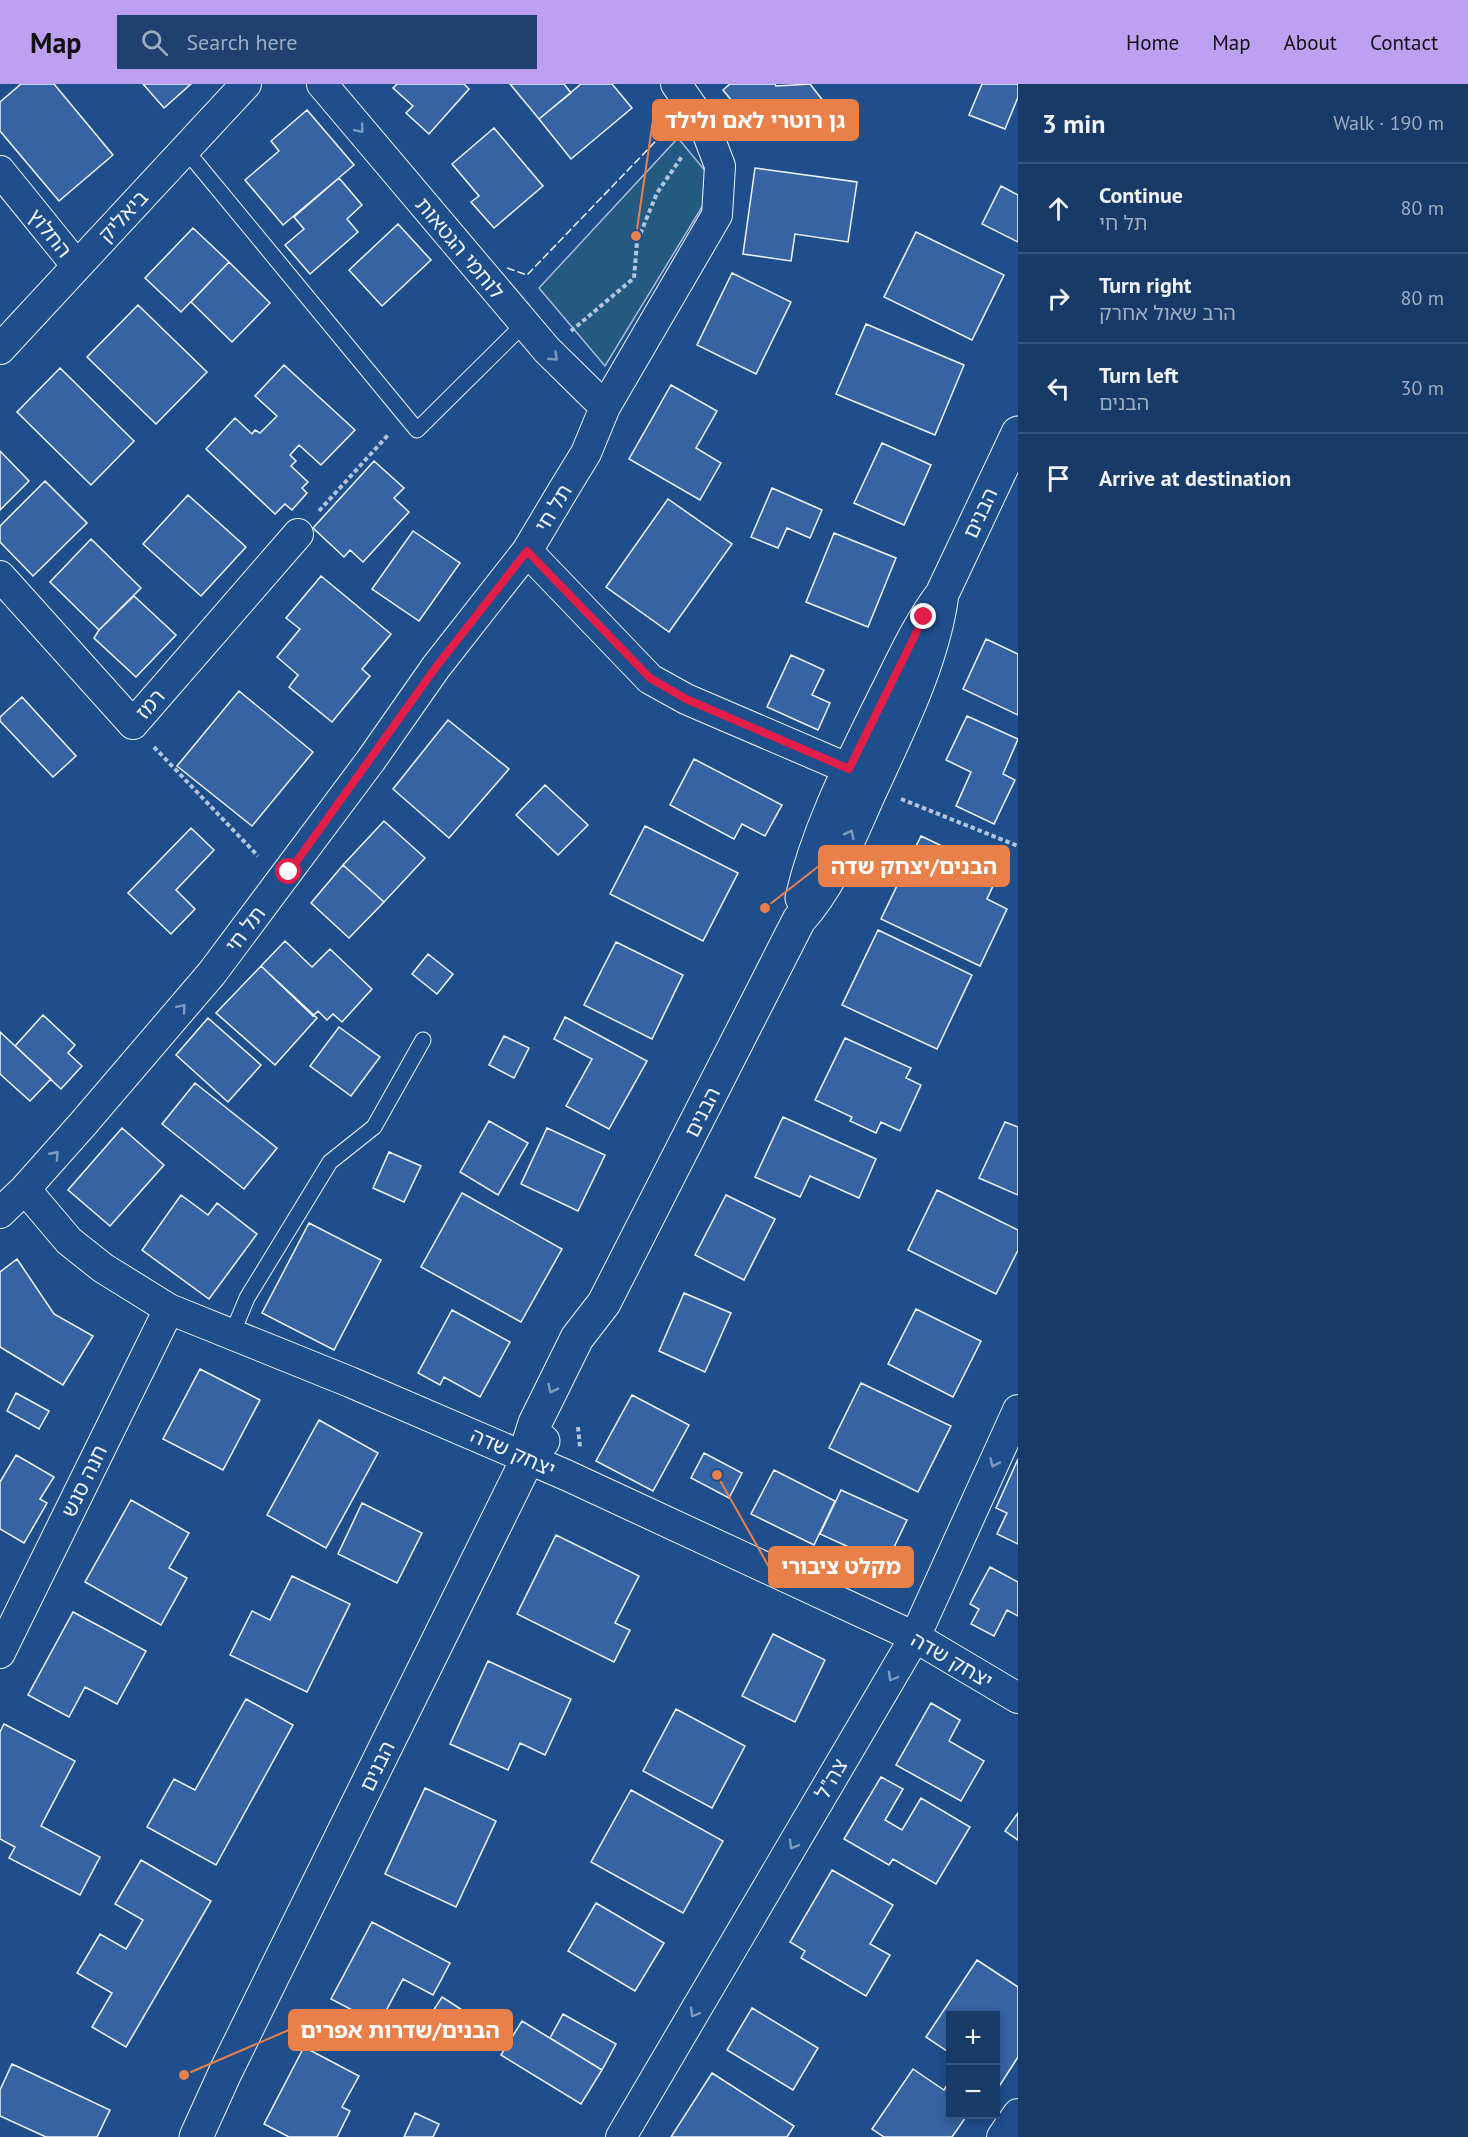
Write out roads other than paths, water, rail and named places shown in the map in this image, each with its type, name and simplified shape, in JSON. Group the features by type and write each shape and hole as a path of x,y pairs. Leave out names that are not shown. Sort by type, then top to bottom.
{"street":[{"name":"ביאליק","path":"0,349 246,84"},
{"name":"לוחמי הגטאות","path":"322,84 524,324 605,407"},
{"name":"תל חי","path":"0,1213 25,1189 212,973 371,760 436,667 527,551 586,453 605,407 717,215 720,166 704,124 676,84"},
{"name":"החלוץ","path":"0,171 77,266"},
{"name":"הבנים","path":"799,920 809,865 849,769 924,617 942,594 1018,433"},
{"name":"רמז","path":"0,576 133,724 298,534"},
{"path":"527,551 650,678 686,699 849,769"},
{"name":"הבנים","path":"196,2137 225,2073 528,1458 568,1406 592,1352 604,1303 799,920 824,887 905,714 938,624 942,594"},
{"name":"יצחק שדה","path":"25,1189 69,1241 103,1268 169,1309 350,1382 528,1458 915,1637 1018,1698"},
{"name":"חנה סנש","path":"0,1653 169,1309"},
{"name":"צה\"ל","path":"621,2137 915,1637 1018,1410"},
{"name":"הבנים","path":"187,2137 225,2073"},
{"path":"1002,2137 1018,2114"}],"lane":[{"path":"185,149 417,430 524,324"},
{"path":"232,1334 247,1298 330,1161 374,1127 423,1040"}],"place":[{"name":"גן רוטרי לאם ולילד","path":"636,236"},
{"name":"הבנים/יצחק שדה","path":"765,908"},
{"name":"מקלט ציבורי","path":"717,1475"},
{"name":"הבנים/שדרות אפרים","path":"184,2075"}]}
